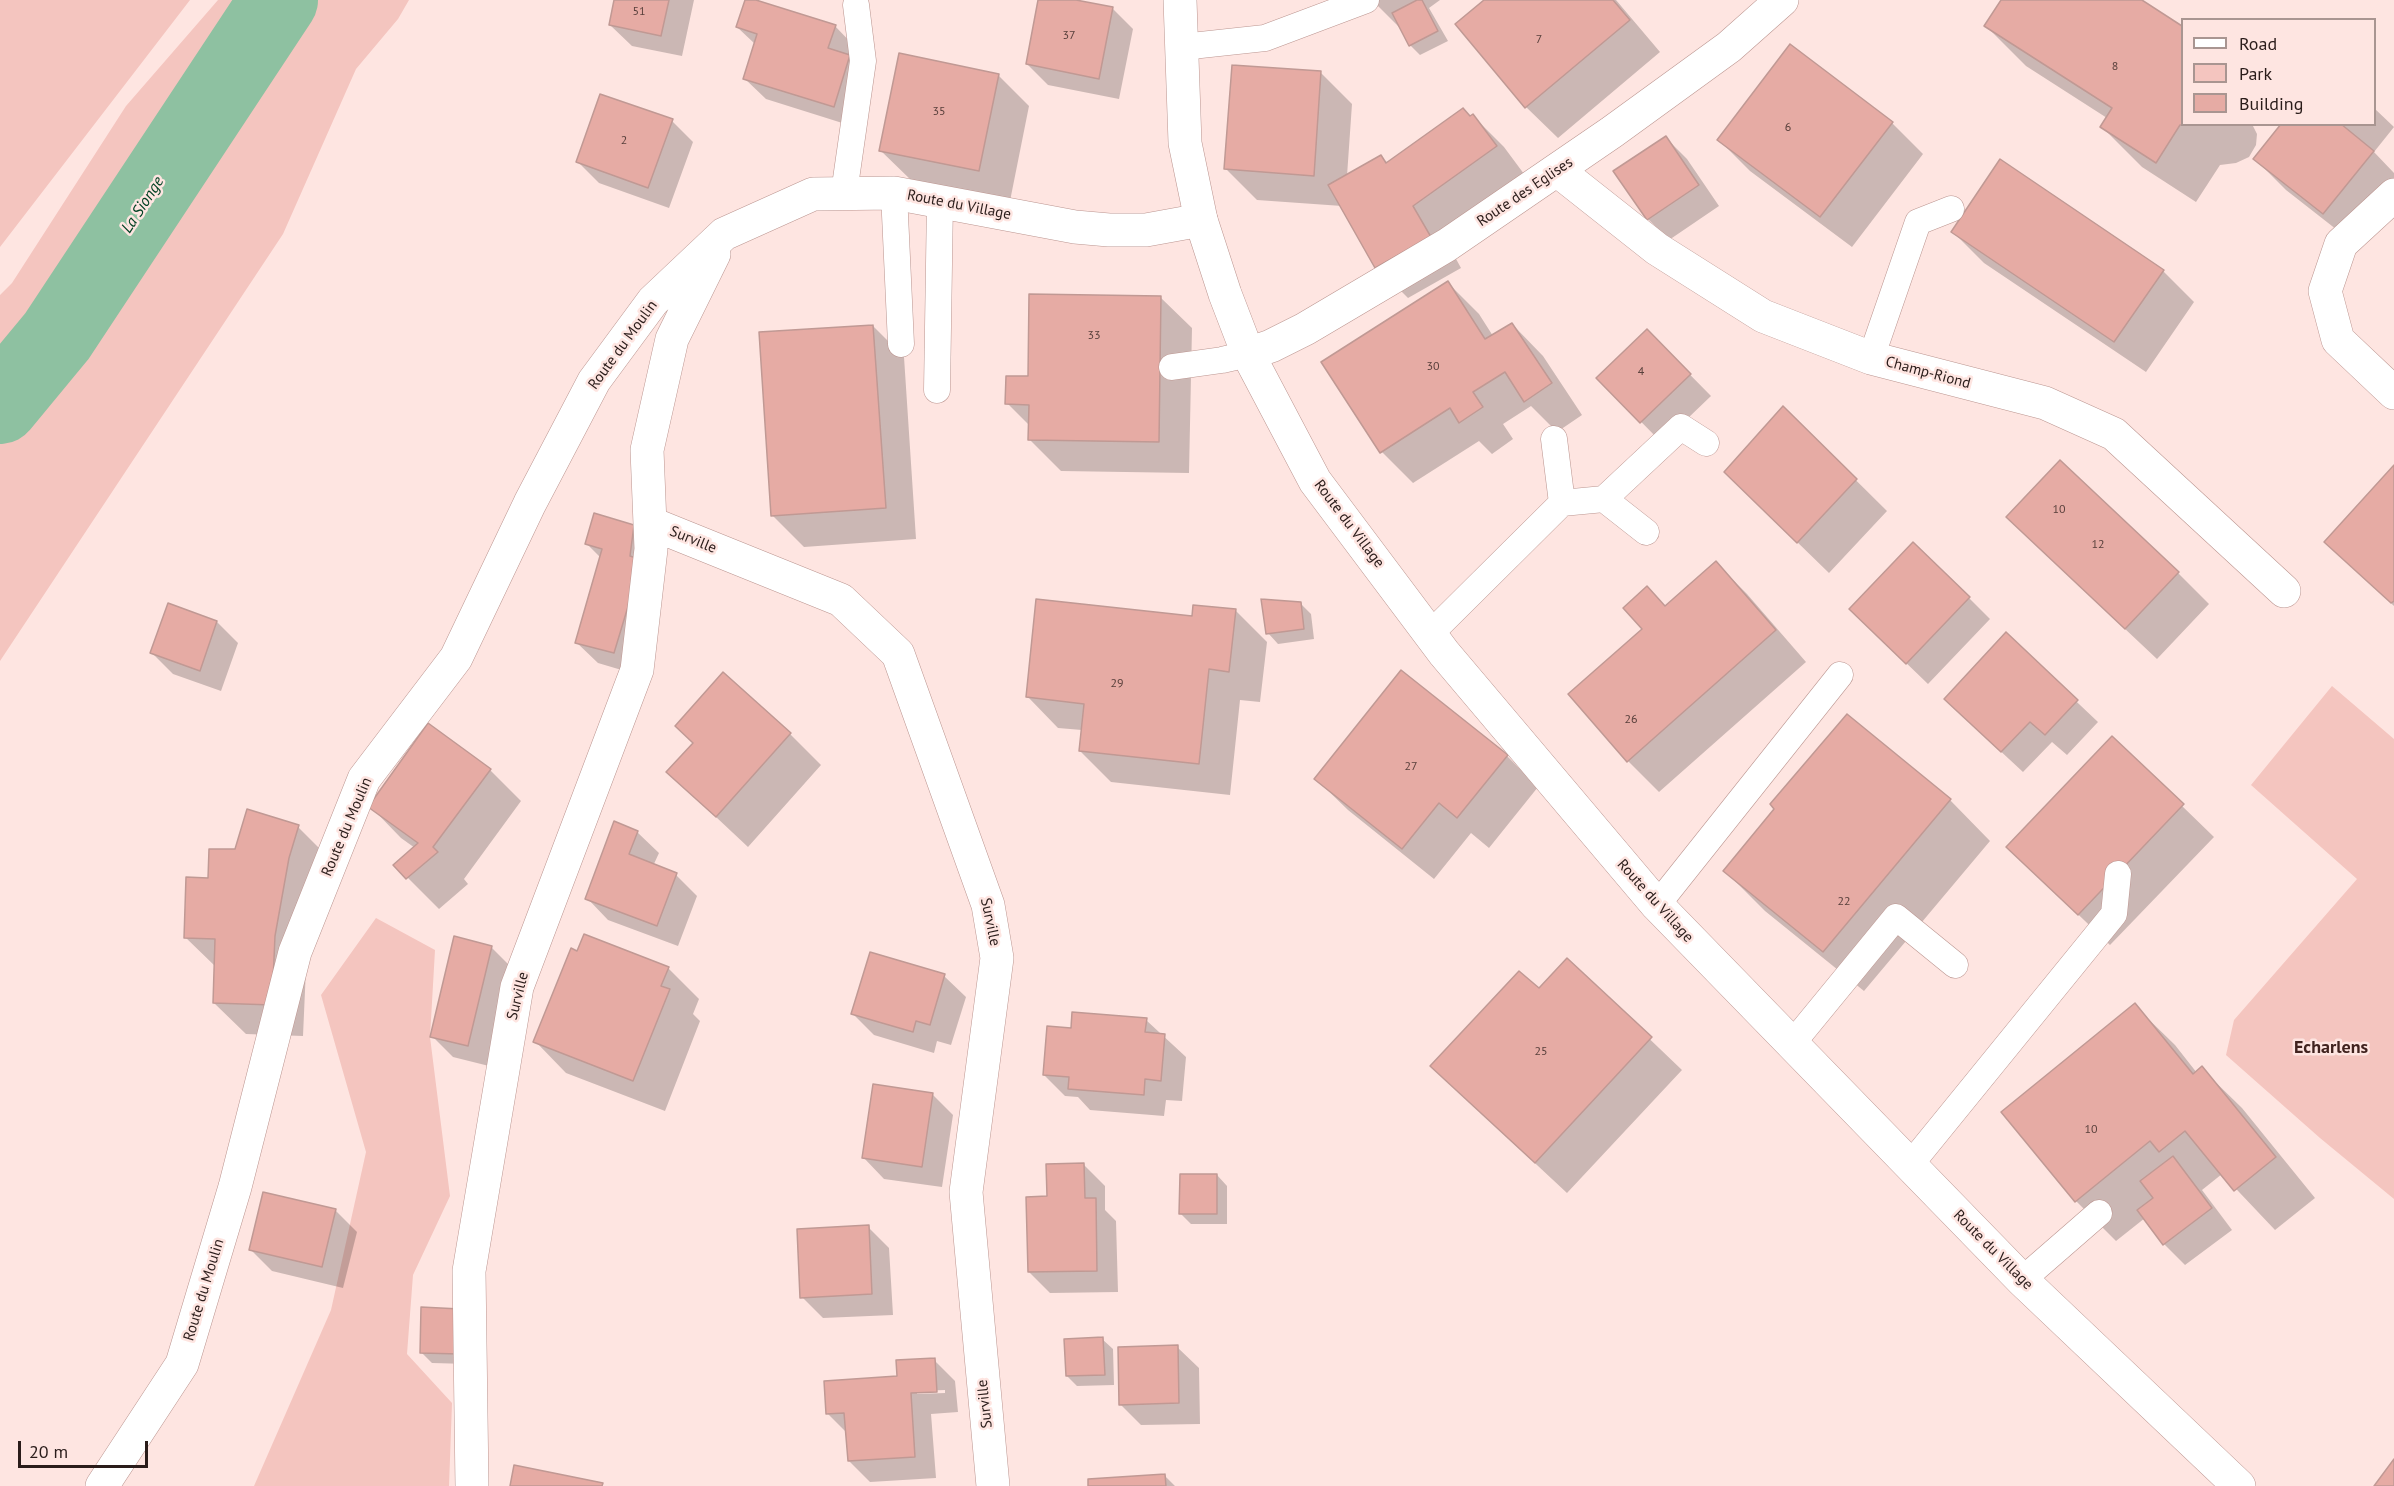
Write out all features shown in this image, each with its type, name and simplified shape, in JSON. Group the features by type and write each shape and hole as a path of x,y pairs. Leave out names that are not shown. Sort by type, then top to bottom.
{"street":[{"name":"Route du Village","path":"1180,0 1185,142 1201,220 1225,294 1248,354 1315,481 1430,634 1657,905 2022,1280 2239,1486"},
{"name":"Route des Eglises","path":"1248,354 1286,339 1447,245 1729,48 1773,3"},
{"name":"Champ-Riond","path":"1557,170 1657,249 1763,316 1871,358 2045,403 2114,434 2284,591"},
{"name":"Route du Village","path":"724,234 813,194 844,193 894,193 1075,227 1109,230 1146,230 1201,220"},
{"path":"2394,195 2341,244 2325,291 2338,340 2394,393"},
{"name":"Surville","path":"472,1486 469,1271 517,987 637,670 651,549 647,450 672,339 724,234"},
{"name":"Route du Moulin","path":"102,1486 182,1364 236,1187 295,952 364,779 456,658 530,503 594,381 653,302 724,234"},
{"name":"Surville","path":"650,523 841,600 898,654 988,904 997,958 966,1192 993,1486"}],"lane":[{"path":"1182,47 1265,38 1366,0"},
{"path":"844,193 863,61 856,5"},
{"path":"894,193 901,344"},
{"path":"937,390 940,201"},
{"path":"1871,358 1918,222 1951,209"},
{"path":"1172,367 1248,354"},
{"path":"1430,634 1562,503 1604,499 1681,427 1706,443"},
{"path":"1554,439 1562,503"},
{"path":"1604,499 1646,532"},
{"path":"1657,905 1840,675"},
{"path":"1910,1165 2114,914 2118,874"},
{"path":"1791,1045 1896,917 1955,965"},
{"path":"2022,1280 2099,1213"}],"green space":[{"path":"0,0 190,0 0,247"},
{"path":"218,0 409,0 398,19 356,69 283,234 0,661 0,295 12,283 126,106"},
{"path":"2332,686 2394,739 2394,1199 2320,1138 2226,1055 2234,1020 2357,879 2251,785"},
{"path":"376,918 435,950 430,1037 450,1196 413,1275 407,1354 452,1403 449,1486 254,1486 331,1310 366,1152 321,995"}],"building":[{"path":"614,0 669,0 661,36 609,25"},
{"path":"745,0 756,0 836,25 828,48 850,55 834,107 743,79 757,34 736,27"},
{"path":"1038,0 1076,0 1113,7 1099,79 1026,64"},
{"path":"1417,0 1422,0 1438,31 1409,46 1392,13"},
{"path":"1484,0 1613,0 1630,20 1525,108 1455,24"},
{"path":"2001,0 2142,0 2181,25 2181,125 2156,163 2100,127 2112,108 1984,26"},
{"path":"1790,44 1893,122 1820,217 1717,140"},
{"path":"899,53 999,74 979,171 879,151"},
{"path":"1232,65 1321,71 1314,176 1224,169"},
{"path":"600,94 673,119 648,188 576,162"},
{"path":"1463,108 1470,116 1473,114 1497,146 1413,206 1431,237 1375,268 1328,185 1381,155 1386,163"},
{"path":"2279,126 2343,126 2374,151 2323,214 2253,159"},
{"path":"1666,136 1699,185 1647,220 1613,171"},
{"path":"2000,159 2164,270 2114,342 1951,232"},
{"path":"1448,281 1485,339 1512,323 1552,383 1524,402 1505,372 1473,392 1483,407 1459,423 1450,408 1380,453 1321,362"},
{"path":"1029,294 1161,296 1159,442 1028,440 1029,405 1005,404 1006,376 1028,376"},
{"path":"873,325 886,508 771,516 759,332"},
{"path":"1647,329 1691,374 1640,423 1596,378"},
{"path":"1783,406 1857,479 1797,543 1724,472"},
{"path":"2060,460 2179,572 2125,629 2006,517"},
{"path":"2394,465 2394,601 2391,603 2324,542"},
{"path":"594,513 634,525 630,556 642,560 614,653 575,643 602,549 585,544"},
{"path":"1913,542 1970,597 1906,664 1849,609"},
{"path":"1716,561 1776,630 1627,762 1568,694 1642,629 1623,608 1647,586 1665,606"},
{"path":"1036,599 1192,616 1193,605 1236,609 1229,672 1209,669 1199,764 1079,751 1084,704 1026,697"},
{"path":"1261,599 1301,602 1304,629 1266,634"},
{"path":"168,603 217,621 200,671 150,653"},
{"path":"2006,632 2078,700 2045,735 2030,722 2001,752 1944,699"},
{"path":"1401,670 1508,755 1457,818 1439,803 1402,849 1314,779"},
{"path":"723,672 791,733 716,817 666,772 693,743 675,726"},
{"path":"1847,714 1951,799 1823,952 1723,871 1774,809 1770,804"},
{"path":"428,723 491,769 433,847 438,852 406,879 393,865 418,843 368,807"},
{"path":"2112,736 2184,804 2078,915 2006,847"},
{"path":"247,809 299,825 289,858 275,936 272,1005 213,1003 215,939 184,938 186,877 208,878 209,849 235,849"},
{"path":"614,821 638,831 629,854 677,873 657,926 585,899"},
{"path":"584,934 669,967 661,986 670,989 633,1081 533,1042 571,948 577,951"},
{"path":"454,936 492,946 468,1046 430,1037"},
{"path":"870,952 945,974 930,1025 916,1021 913,1032 851,1014"},
{"path":"1567,958 1652,1037 1535,1163 1430,1066 1519,971 1539,988"},
{"path":"2135,1003 2193,1074 2202,1066 2276,1157 2234,1191 2185,1131 2159,1152 2150,1141 2075,1202 2001,1112"},
{"path":"1072,1012 1147,1018 1145,1032 1165,1034 1161,1081 1145,1079 1144,1095 1068,1089 1069,1077 1043,1075 1047,1026 1071,1028"},
{"path":"873,1084 933,1093 922,1167 862,1158"},
{"path":"2173,1156 2212,1208 2163,1245 2137,1210 2153,1198 2140,1181"},
{"path":"1084,1163 1085,1198 1096,1198 1097,1271 1028,1272 1026,1197 1047,1196 1046,1164"},
{"path":"1180,1174 1217,1174 1217,1214 1179,1214"},
{"path":"263,1192 336,1209 322,1267 249,1250"},
{"path":"869,1225 872,1294 800,1298 797,1229"},
{"path":"421,1307 460,1309 459,1354 420,1353"},
{"path":"1103,1337 1105,1375 1066,1376 1064,1339"},
{"path":"1178,1345 1179,1403 1119,1405 1118,1347"},
{"path":"935,1358 937,1392 911,1393 915,1457 848,1461 844,1413 826,1414 824,1381 897,1376 896,1360"},
{"path":"2394,1459 2394,1486 2374,1486"},
{"path":"514,1465 603,1483 602,1486 510,1486"},
{"path":"1165,1474 1166,1486 1088,1486 1088,1479"}],"waterway":[{"name":"La Sionge","path":"0,405 57,336 279,0"}],"district":[{"name":"Echarlens","path":"2331,1048"}]}
